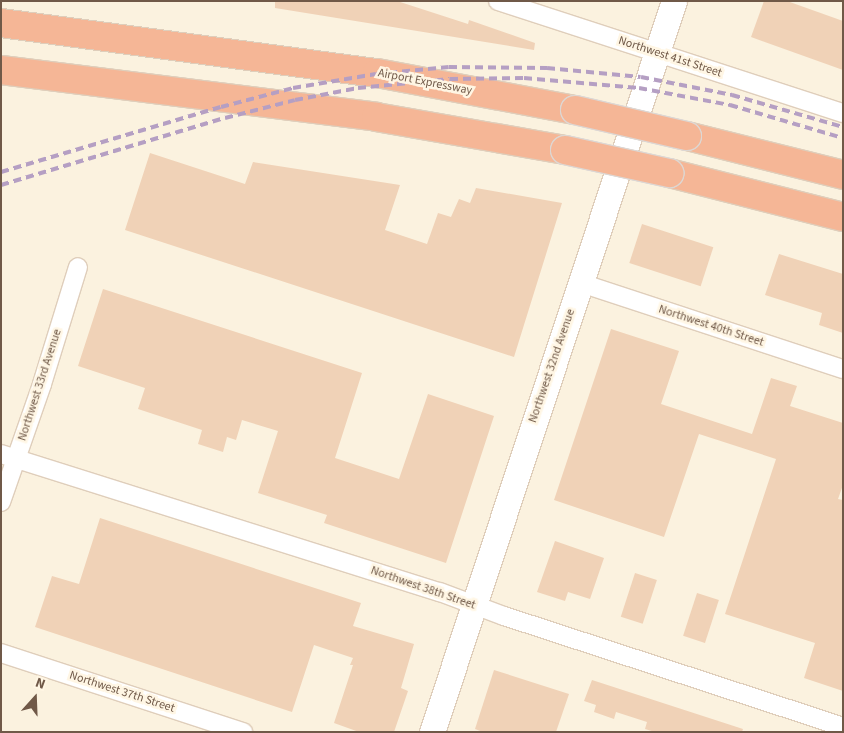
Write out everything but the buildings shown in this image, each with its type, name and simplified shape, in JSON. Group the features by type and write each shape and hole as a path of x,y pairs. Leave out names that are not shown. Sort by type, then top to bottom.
{"highway":[{"name":"Airport Expressway","path":"1,23 377,73 575,110 843,175"},
{"path":"1,70 376,117 565,150 670,173 843,217"}],"main road":[{"name":"Northwest 32nd Avenue","path":"432,732 674,1"}],"street":[{"name":"Northwest 41st Street","path":"498,1 843,113"},
{"name":"Northwest 33rd Avenue","path":"1,502 9,456 78,267"},
{"name":"Northwest 40th Street","path":"581,282 843,369"},
{"name":"Northwest 38th Street","path":"9,456 473,604 843,727"},
{"name":"Northwest 37th Street","path":"1,653 243,732"}],"railway":[{"path":"1,172 221,107 293,88 376,74 449,67 547,68 641,77 732,95 843,127"},
{"path":"1,185 225,118 295,100 358,88 450,79 524,78 639,88 730,105 843,138"}]}
